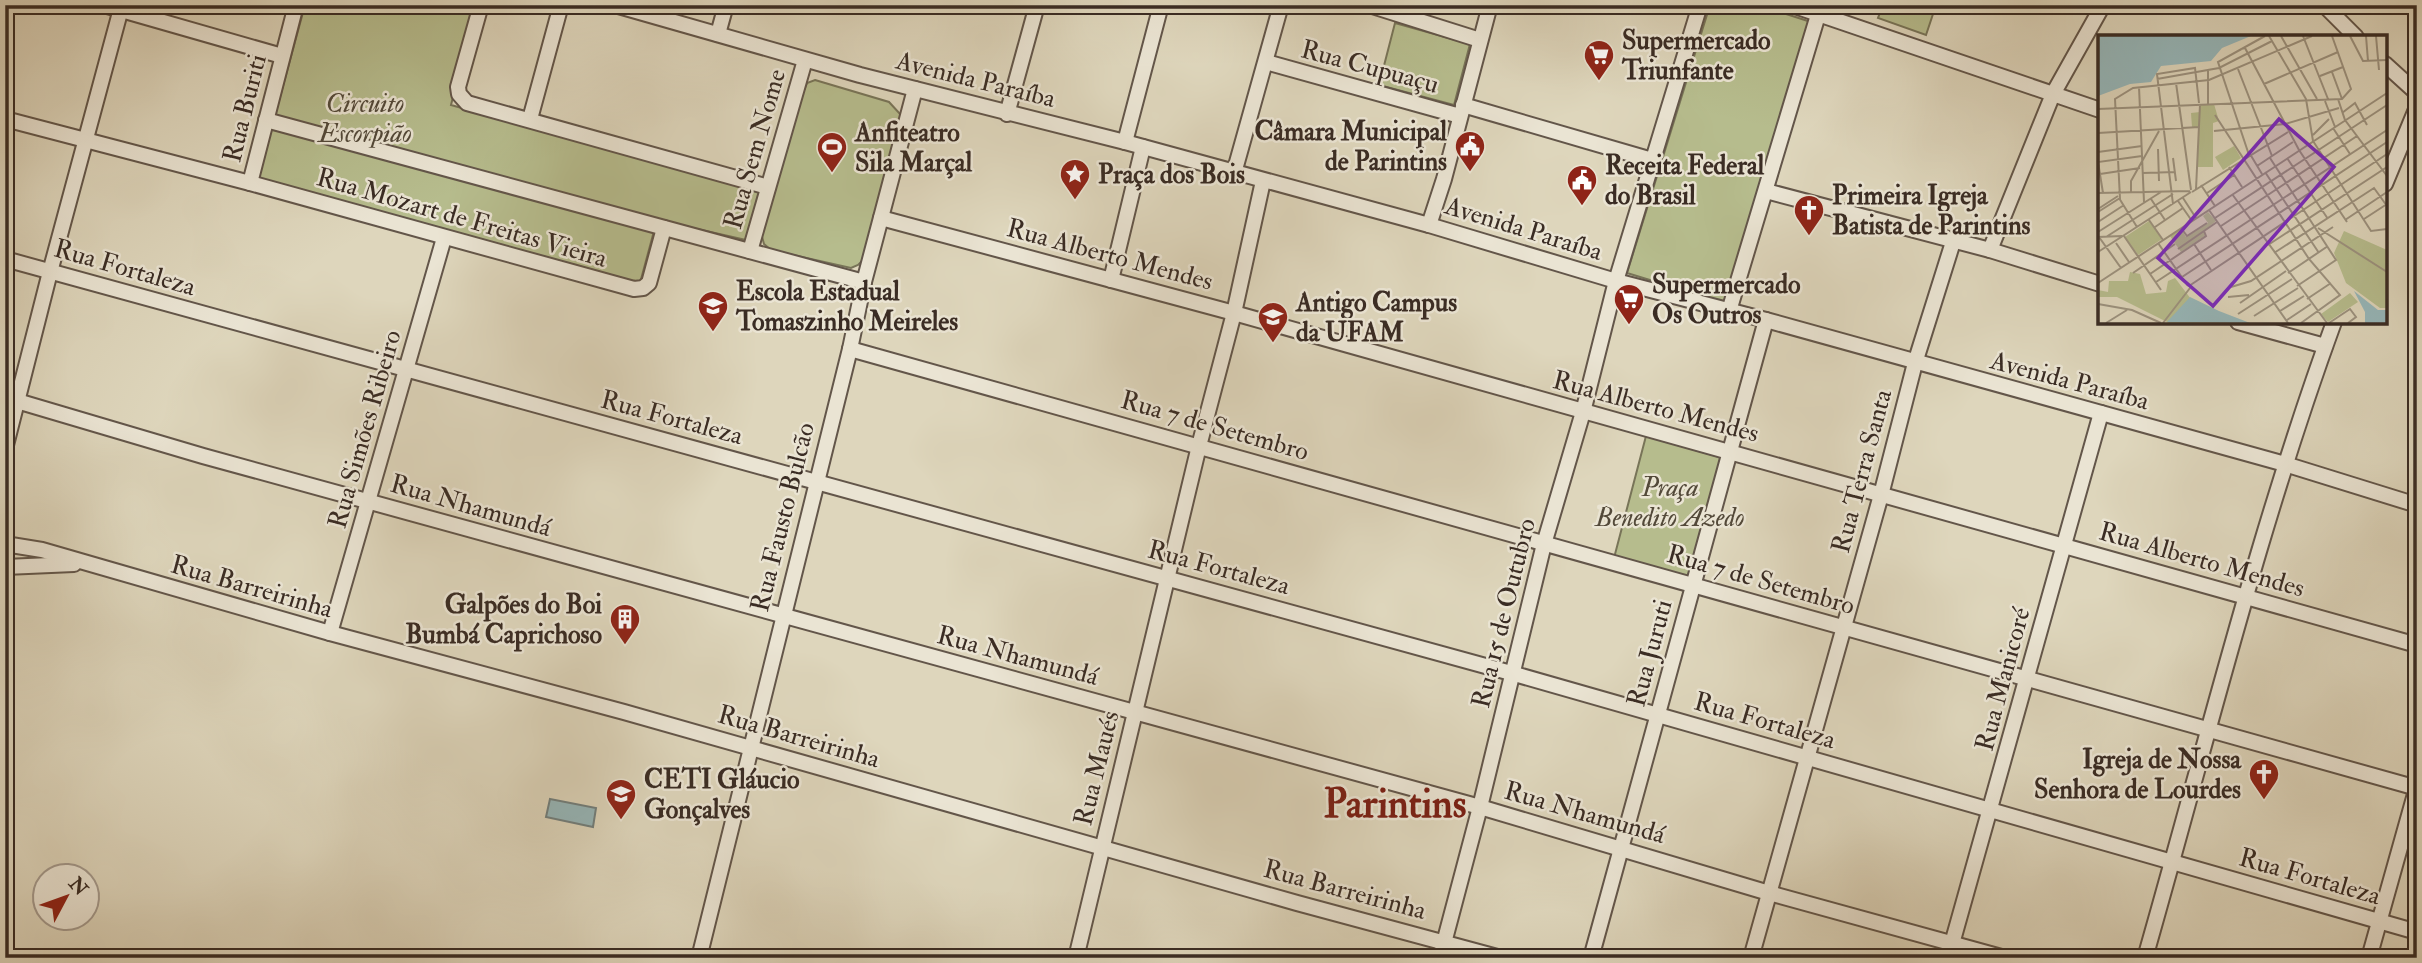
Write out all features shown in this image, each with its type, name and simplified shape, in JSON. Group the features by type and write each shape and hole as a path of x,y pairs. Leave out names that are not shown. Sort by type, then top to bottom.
{"street":[{"path":"104,5 282,56"},
{"name":"Rua Buriti","path":"250,183 296,5"},
{"path":"481,5 460,77 460,94 467,103 768,187"},
{"path":"530,119 561,5"},
{"name":"Avenida Paraíba","path":"615,5 652,10 718,34 806,60 1007,114 1125,142 1429,225 1616,281 2285,464 2417,505"},
{"path":"718,34 726,5"},
{"path":"1007,114 1037,5"},
{"path":"1125,142 1161,5"},
{"path":"1234,173 1281,5"},
{"path":"1369,5 1480,40"},
{"path":"1429,225 1444,179 1490,5"},
{"name":"Rua 15 de Outubro","path":"1440,958 1544,544 1583,412 1616,281 1700,5"},
{"path":"1990,250 2053,94 2103,5"},
{"path":"2324,5 2354,35"},
{"path":"1800,7 2098,109"},
{"path":"5,449 121,8"},
{"path":"1729,311 1818,15"},
{"name":"Rua Sem Nome","path":"750,251 806,60"},
{"name":"Rua Cupuaçu","path":"1266,62 1652,160"},
{"path":"2387,66 2417,93"},
{"name":"Rua Fausto Bulcão","path":"699,958 850,349 864,282 915,89"},
{"path":"2387,179 2417,107"},
{"name":"Rua Mozart de Freitas Vieira","path":"5,119 640,289 649,283 664,228"},
{"path":"266,120 864,282"},
{"path":"1111,280 1143,148"},
{"name":"Rua Maués","path":"1076,958 1145,666 1234,313 1263,181"},
{"path":"1766,191 1990,250 2098,283"},
{"name":"Rua Alberto Mendes","path":"881,218 1234,313 2417,645"},
{"name":"Rua Simões Ribeiro","path":"330,634 444,237"},
{"name":"Rua Terra Santa","path":"1751,958 1881,495 1915,363 1953,242"},
{"name":"Rua Fortaleza","path":"5,259 1511,673 2417,932"},
{"name":"Rua Juruti","path":"1591,958 1766,320"},
{"path":"2245,324 2325,346"},
{"path":"2146,958 2245,597 2285,464 2333,324"},
{"name":"Rua 7 de Setembro","path":"850,349 2417,788"},
{"name":"Rua Nhamundá","path":"17,401 203,456 782,617 1480,807 1769,893 2005,958"},
{"name":"Rua Manicoré","path":"1948,958 2101,413"},
{"name":"Rua Barreirinha","path":"5,544 42,550 330,634 751,747 831,772 1501,958"},
{"name":"Rua Barreirinha","path":"5,567 84,564"},
{"path":"2369,958 2417,788"}],"green space":[{"name":"Circuito Escorpião","path":"305,5 476,5 451,105 760,191 746,240 657,220 640,283 258,178"},
{"path":"1710,5 1758,5 1811,22 1725,303 1627,273"},
{"path":"1883,5 1936,5 1926,35 1878,18"},
{"path":"1395,23 1470,44 1454,105 1379,85"},
{"name":"Anfiteatro Sila Marçal","path":"815,80 889,102 901,115 864,259 851,268 771,250 764,244 761,233 804,90 807,83"},
{"name":"Praça Benedito Azedo","path":"1646,436 1723,458 1690,580 1614,558"}],"water":[{"path":"550,799 596,808 593,827 546,817"}],"place":[{"name":"Supermercado Triunfante","path":"1599,82"},
{"name":"Câmara Municipal de Parintins","path":"1470,173"},
{"name":"Anfiteatro Sila Marçal","path":"832,174"},
{"name":"Praça dos Bois","path":"1075,201"},
{"name":"Receita Federal do Brasil","path":"1582,207"},
{"name":"Primeira Igreja Batista de Parintins","path":"1809,237"},
{"name":"Supermercado Os Outros","path":"1629,326"},
{"name":"Escola Estadual Tomaszinho Meireles","path":"713,333"},
{"name":"Antigo Campus da UFAM","path":"1273,344"},
{"name":"Galpões do Boi Bumbá Caprichoso","path":"625,646"},
{"name":"Igreja de Nossa Senhora de Lourdes","path":"2264,801"},
{"name":"CETI Gláucio Gonçalves","path":"621,821"}],"district":[{"name":"Parintins","path":"1395,803"}]}
